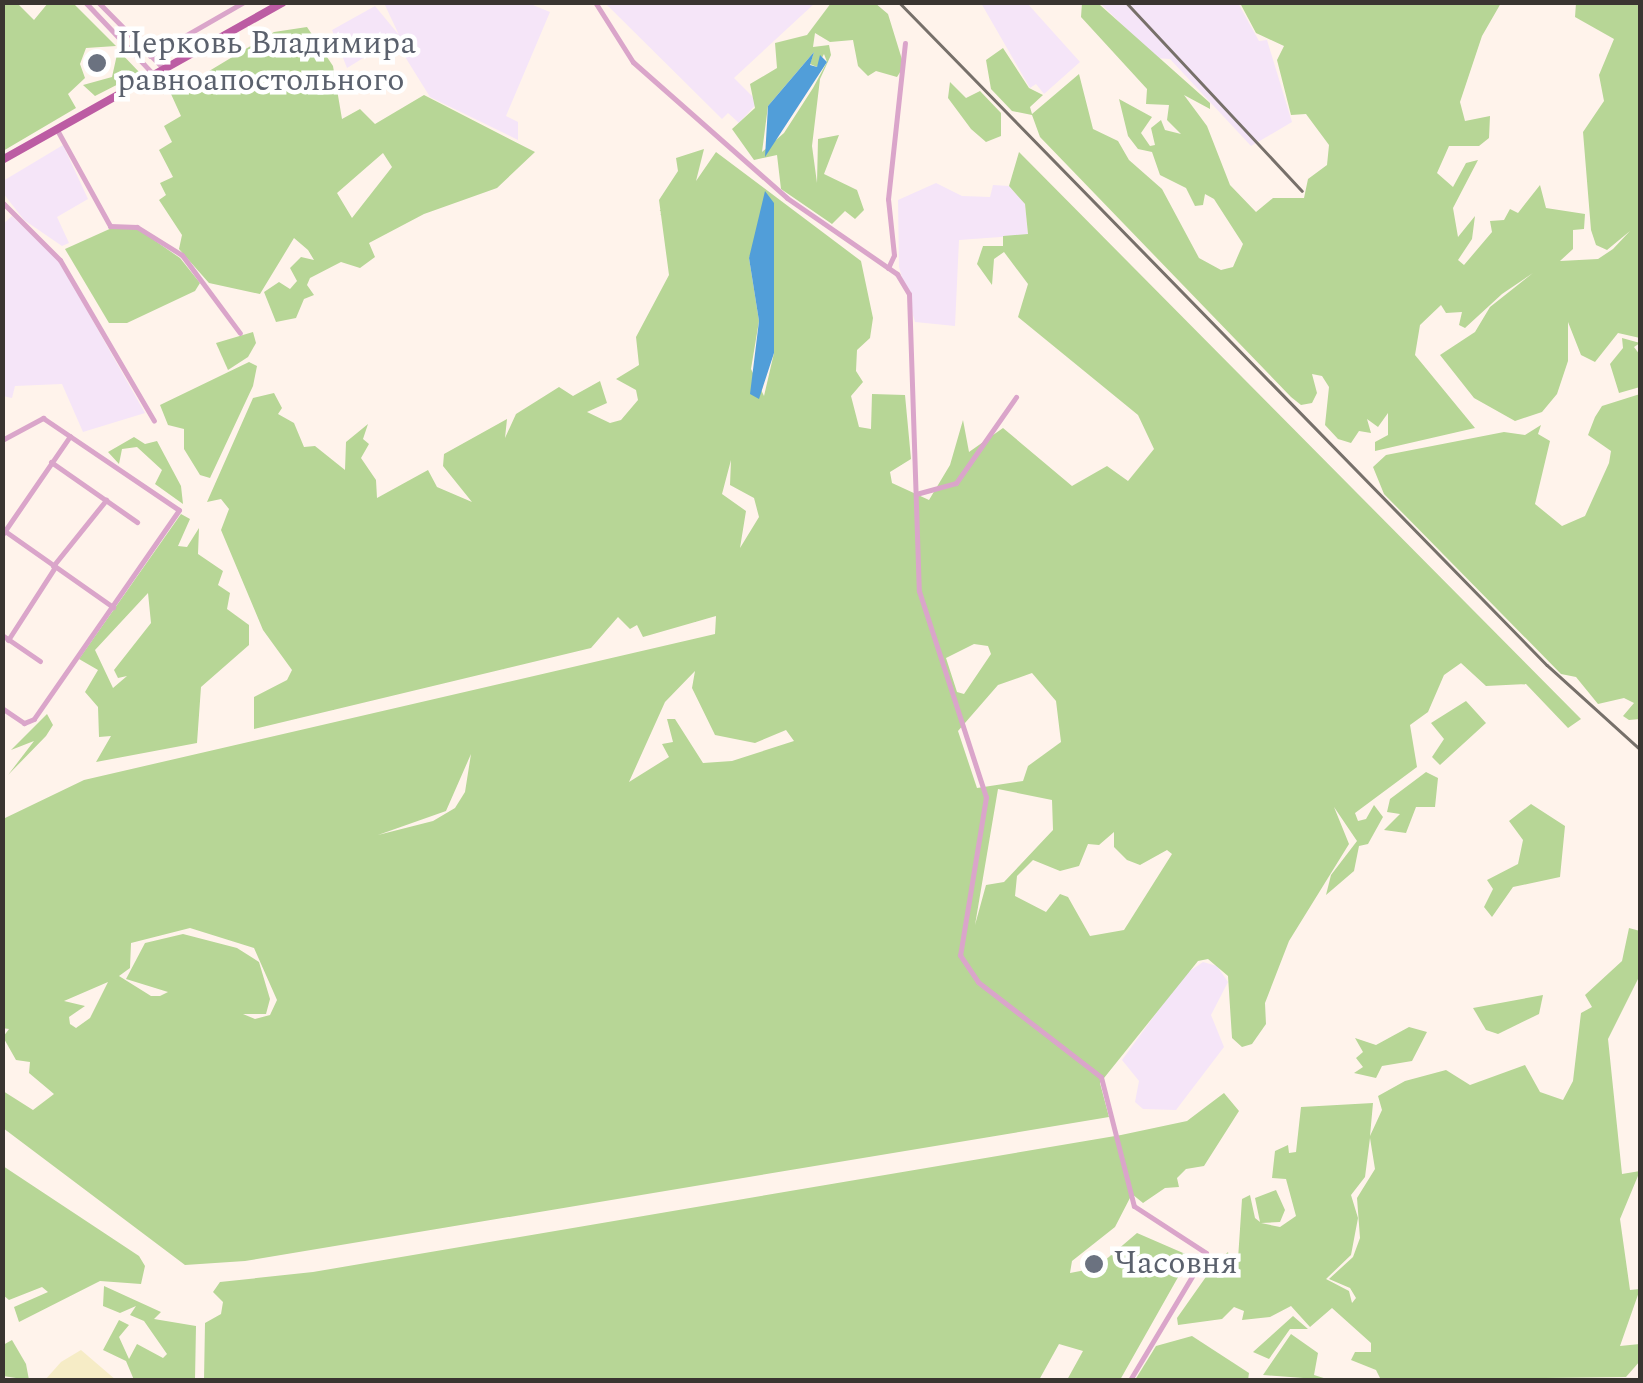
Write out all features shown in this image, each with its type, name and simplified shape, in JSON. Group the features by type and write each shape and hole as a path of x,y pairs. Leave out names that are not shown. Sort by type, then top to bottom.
{"main road":[{"path":"2,160 283,2"}],"street":[{"path":"85,2 155,76"},
{"path":"98,2 165,70"},
{"path":"150,56 244,2"},
{"path":"594,2 632,62 787,198 888,268 909,294 923,611 986,797 960,955 978,982 1101,1077 1134,1206 1206,1253 1130,1380"},
{"path":"888,268 894,255 888,199 905,43"},
{"path":"56,128 110,226 138,227 182,255 240,332"},
{"path":"2,202 60,260 154,421"},
{"path":"916,494 956,483 1016,397"},
{"path":"2,440 44,418 179,510 29,724 2,708"},
{"path":"70,436 3,532 113,607"},
{"path":"51,462 136,522"},
{"path":"40,661 6,637 54,566 106,500"}],"shaded area":[{"path":"384,3 528,3 550,12 506,116 518,122 518,140 430,97 394,39 347,68 332,30 375,6 399,35"},
{"path":"605,3 815,3 734,78 758,102 739,123 728,113 722,119"},
{"path":"981,3 1027,3 1080,62 1044,94 1036,84 1030,88"},
{"path":"1100,3 1238,3 1259,41 1267,40 1292,122 1251,146 1170,59 1156,58"},
{"path":"63,145 88,199 57,217 69,243 62,246 24,220 3,193 3,181"},
{"path":"936,183 962,196 990,197 993,185 1009,186 1025,204 1028,235 959,240 955,326 915,322 899,267 898,200"},
{"path":"12,216 59,261 145,413 83,432 62,384 15,386 12,398 3,396 2,225"},
{"path":"1203,962 1217,966 1228,982 1211,1015 1224,1047 1176,1110 1143,1109 1135,1102 1139,1081 1122,1060 1184,975"}],"green space":[{"path":"2,3 17,3 34,20 48,3 73,3 116,46 86,48 80,64 85,78 68,94 76,108 3,151"},
{"path":"831,3 875,3 888,14 904,66 897,77 876,71 868,76 858,66 853,40 830,42 815,33 813,47 829,45 831,55 820,79 812,146 817,183 818,139 839,135 824,174 857,190 864,210 855,219 845,211 832,224 781,189 777,155 754,160 732,129 755,108 750,84 777,68 775,43 807,35","holes":["814,52 810,64 817,67 824,54 827,62 813,88 784,133 762,152 768,106"]},
{"path":"1082,3 1100,5 1210,103 1210,109 1184,95 1207,126 1230,185 1256,212 1273,198 1304,198 1308,179 1327,165 1329,145 1306,114 1291,115 1277,60 1284,46 1256,33 1240,3 1501,3 1482,36 1460,102 1465,121 1490,116 1489,138 1479,146 1449,146 1437,173 1453,187 1466,163 1478,160 1453,208 1458,237 1475,216 1472,239 1458,260 1464,265 1492,232 1490,221 1504,220 1510,209 1518,213 1540,185 1546,208 1585,214 1584,229 1573,230 1573,249 1560,261 1598,259 1630,231 1607,250 1596,245 1591,230 1583,132 1604,101 1599,75 1614,39 1575,17 1576,3 1640,3 1640,338 1618,333 1595,362 1581,355 1568,322 1568,361 1557,394 1542,412 1515,421 1474,398 1440,355 1475,332 1490,307 1533,273 1502,294 1465,328 1459,325 1462,312 1446,313 1441,305 1420,325 1415,355 1475,428 1375,451 1375,442 1388,435 1388,413 1378,427 1367,419 1371,433 1359,431 1351,443 1338,439 1325,425 1329,387 1322,376 1312,374 1317,393 1312,403 1301,405 1291,397 1040,137 1032,115 1012,111 991,89 986,60 1003,48 1029,88 1043,95 1030,107 1032,114 1079,74 1093,129 1118,141 1129,160 1162,189 1199,258 1221,270 1233,267 1243,244 1214,199 1205,194 1203,205 1195,206 1186,188 1160,175 1152,152 1138,149 1128,136 1119,99 1152,117 1141,133 1150,146 1155,145 1151,128 1161,120 1165,130 1181,134 1167,120 1169,105 1146,104 1147,89 1081,17"},
{"path":"307,27 333,66 342,119 360,109 375,124 424,95 535,152 497,188 424,214 369,243 375,257 360,268 341,262 310,278 307,285 314,295 304,299 296,318 276,322 264,292 279,282 290,289 297,281 290,268 301,257 314,260 308,250 294,238 260,294 209,283 179,249 182,235 159,200 166,195 160,183 173,177 159,150 172,142 164,126 181,116 171,94 274,32","holes":["383,153 392,167 352,218 337,193"]},
{"path":"118,50 140,73 95,96 83,85 112,77"},
{"path":"950,82 966,98 980,91 1001,113 1001,136 986,142 971,129 948,98"},
{"path":"704,149 696,181 716,152 861,261 873,318 870,338 857,350 856,371 863,382 851,396 859,427 871,429 872,394 905,395 911,459 890,472 892,483 929,500 950,465 963,420 969,452 1003,428 1072,486 1107,466 1128,481 1154,449 1138,415 1018,317 1028,284 1004,252 994,259 992,285 977,264 983,246 1003,246 1003,236 1028,234 1025,204 1009,186 1019,152 1581,719 1568,728 1526,684 1486,686 1461,663 1444,675 1428,712 1410,725 1417,767 1355,813 1358,821 1366,819 1374,805 1383,817 1368,844 1359,846 1354,871 1326,895 1331,875 1357,841 1334,807 1349,844 1289,941 1265,1003 1266,1024 1252,1044 1242,1047 1232,1038 1228,976 1208,959 1198,961 1100,1083 1109,1117 245,1261 185,1265 3,1128 3,1091 33,1110 54,1094 29,1073 30,1062 16,1060 3,1037 9,1029 2,1028 3,819 84,780 715,634 716,616 643,637 637,625 630,629 618,617 591,648 254,729 254,697 287,680 292,670 263,630 221,530 229,509 221,499 207,502 253,398 274,393 282,408 278,414 294,423 304,447 315,446 345,470 346,442 368,424 363,439 369,444 361,458 376,480 377,498 428,470 437,487 472,502 443,466 444,454 507,419 505,438 516,414 559,387 573,396 600,381 607,403 587,412 610,423 621,420 638,400 636,390 616,379 639,365 636,337 669,275 659,200 678,171 676,158","holes":["774,203 774,353 764,396 751,369 759,321 749,258","731,460 730,485 754,498 759,517 740,548 746,511 722,494","974,644 988,646 991,654 964,694 957,692 946,658","695,671 692,688 715,735 755,743 786,730 794,741 732,761 703,763 675,719 667,719 673,742 662,744 669,757 629,782 665,702","1032,673 1056,701 1061,742 1028,766 1023,781 977,788 958,731 998,685","471,754 465,792 455,808 433,821 378,835 446,811","998,789 1052,800 1053,830 1004,882 986,885 975,925","1114,832 1114,847 1127,860 1140,865 1167,850 1172,854 1124,930 1090,936 1068,897 1060,894 1046,912 1015,896 1017,876 1033,860 1060,871 1079,866 1088,844 1099,845","190,928 254,948 277,1000 270,1015 255,1019 243,1014 266,1014 270,999 259,962 237,948 183,934 145,943 126,979 168,992 151,996 119,976 130,968 131,943","108,982 90,1018 76,1028 69,1017 85,1006 64,1001"]},
{"path":"114,227 138,229 180,258 200,283 195,291 127,323 109,323 65,249"},
{"path":"253,332 256,343 248,357 228,370 216,343"},
{"path":"1622,338 1640,343 1634,347 1640,355 1640,387 1619,393 1610,364 1623,348"},
{"path":"249,362 257,366 253,386 210,478 200,475 184,449 184,429 168,425 160,405"},
{"path":"1640,394 1640,719 1629,720 1623,716 1634,703 1624,698 1598,704 1576,677 1561,674 1384,494 1373,467 1386,455 1504,432 1525,435 1541,425 1538,434 1550,441 1535,504 1562,526 1585,516 1609,463 1611,451 1588,435 1595,417 1602,406"},
{"path":"134,437 145,444 157,441 181,486 183,504 155,484 162,470 137,447 122,449 119,464 108,452"},
{"path":"181,514 190,519 178,546 187,547 199,528 198,554 223,571 218,585 230,593 227,609 249,625 249,645 201,687 197,743 96,762 111,736 99,737 98,707 85,692 98,670 79,659","holes":["148,593 151,623 114,670 118,678 127,676 113,688 95,650"]},
{"path":"1466,701 1486,723 1440,765 1432,757 1444,739 1431,723"},
{"path":"47,714 53,725 46,736 8,775 34,741 11,750"},
{"path":"1426,772 1438,778 1435,807 1416,807 1406,833 1384,830 1400,814 1387,812 1390,799"},
{"path":"1531,804 1565,826 1560,877 1513,887 1492,917 1484,907 1493,889 1487,880 1518,864 1523,840 1509,821"},
{"path":"1629,928 1640,931 1640,975 1608,1039 1622,1174 1640,1171 1620,1219 1630,1290 1640,1289 1620,1346 1640,1344 1640,1361 1626,1377 1381,1380 1376,1370 1351,1360 1355,1352 1371,1352 1371,1343 1332,1308 1310,1327 1291,1306 1270,1317 1242,1320 1244,1311 1234,1307 1222,1319 1178,1325 1177,1318 1215,1264 1228,1252 1230,1263 1238,1259 1242,1199 1250,1195 1255,1218 1260,1222 1255,1198 1276,1190 1285,1210 1280,1222 1261,1223 1280,1227 1296,1216 1286,1179 1272,1178 1275,1151 1288,1145 1289,1153 1296,1152 1301,1107 1373,1103 1370,1136 1382,1110 1378,1096 1405,1081 1446,1070 1470,1085 1525,1065 1540,1092 1563,1100 1573,1081 1581,1013 1592,1007 1585,995 1622,961","holes":["1370,1138 1375,1169 1357,1198 1360,1238 1353,1257 1329,1279 1350,1288 1356,1298 1352,1303 1349,1291 1326,1279 1351,1255 1358,1218 1351,1195 1365,1177"]},
{"path":"1543,995 1539,1014 1498,1034 1486,1030 1473,1008"},
{"path":"1409,1027 1427,1032 1412,1061 1382,1066 1376,1078 1354,1073 1363,1067 1356,1058 1363,1052 1355,1038 1376,1045"},
{"path":"1224,1093 1239,1111 1204,1166 1186,1169 1177,1178 1179,1187 1165,1188 1143,1203 1132,1194 1115,1227 1072,1261 1070,1273 1096,1268 1137,1233 1190,1256 1120,1380 1067,1380 1083,1351 1059,1344 1039,1380 204,1380 205,1323 221,1314 223,1302 213,1292 220,1282 313,1272 1121,1135 1187,1121"},
{"path":"3,1166 139,1256 145,1266 141,1284 100,1281 19,1322 14,1307 48,1292 42,1287 9,1300 3,1295"},
{"path":"104,1286 161,1312 154,1319 196,1326 195,1380 134,1380 126,1361 103,1350 119,1320 129,1325 119,1337 129,1359 137,1344 163,1358 167,1354 144,1321 130,1315 136,1306 120,1313 103,1306"},
{"path":"1293,1316 1308,1329 1290,1329 1269,1359 1253,1352"},
{"path":"1291,1334 1318,1353 1314,1375 1330,1380 1263,1375"},
{"path":"1192,1336 1249,1373 1248,1380 1135,1380 1156,1346"},
{"path":"12,1340 26,1364 29,1380 3,1376 3,1345"}],"sand":[{"path":"81,1350 116,1380 45,1380 61,1362"}],"water":[{"path":"814,52 810,65 817,67 820,55 827,62 765,157 768,106"},
{"path":"765,191 774,203 774,353 759,399 750,394 759,321 749,258"}],"railway":[{"path":"899,2 1547,665 1640,749"},
{"path":"1126,2 1302,191"}],"place":[{"name":"Церковь Владимира равноапостольного","path":"97,63"},
{"name":"Часовня","path":"1094,1264"}]}
